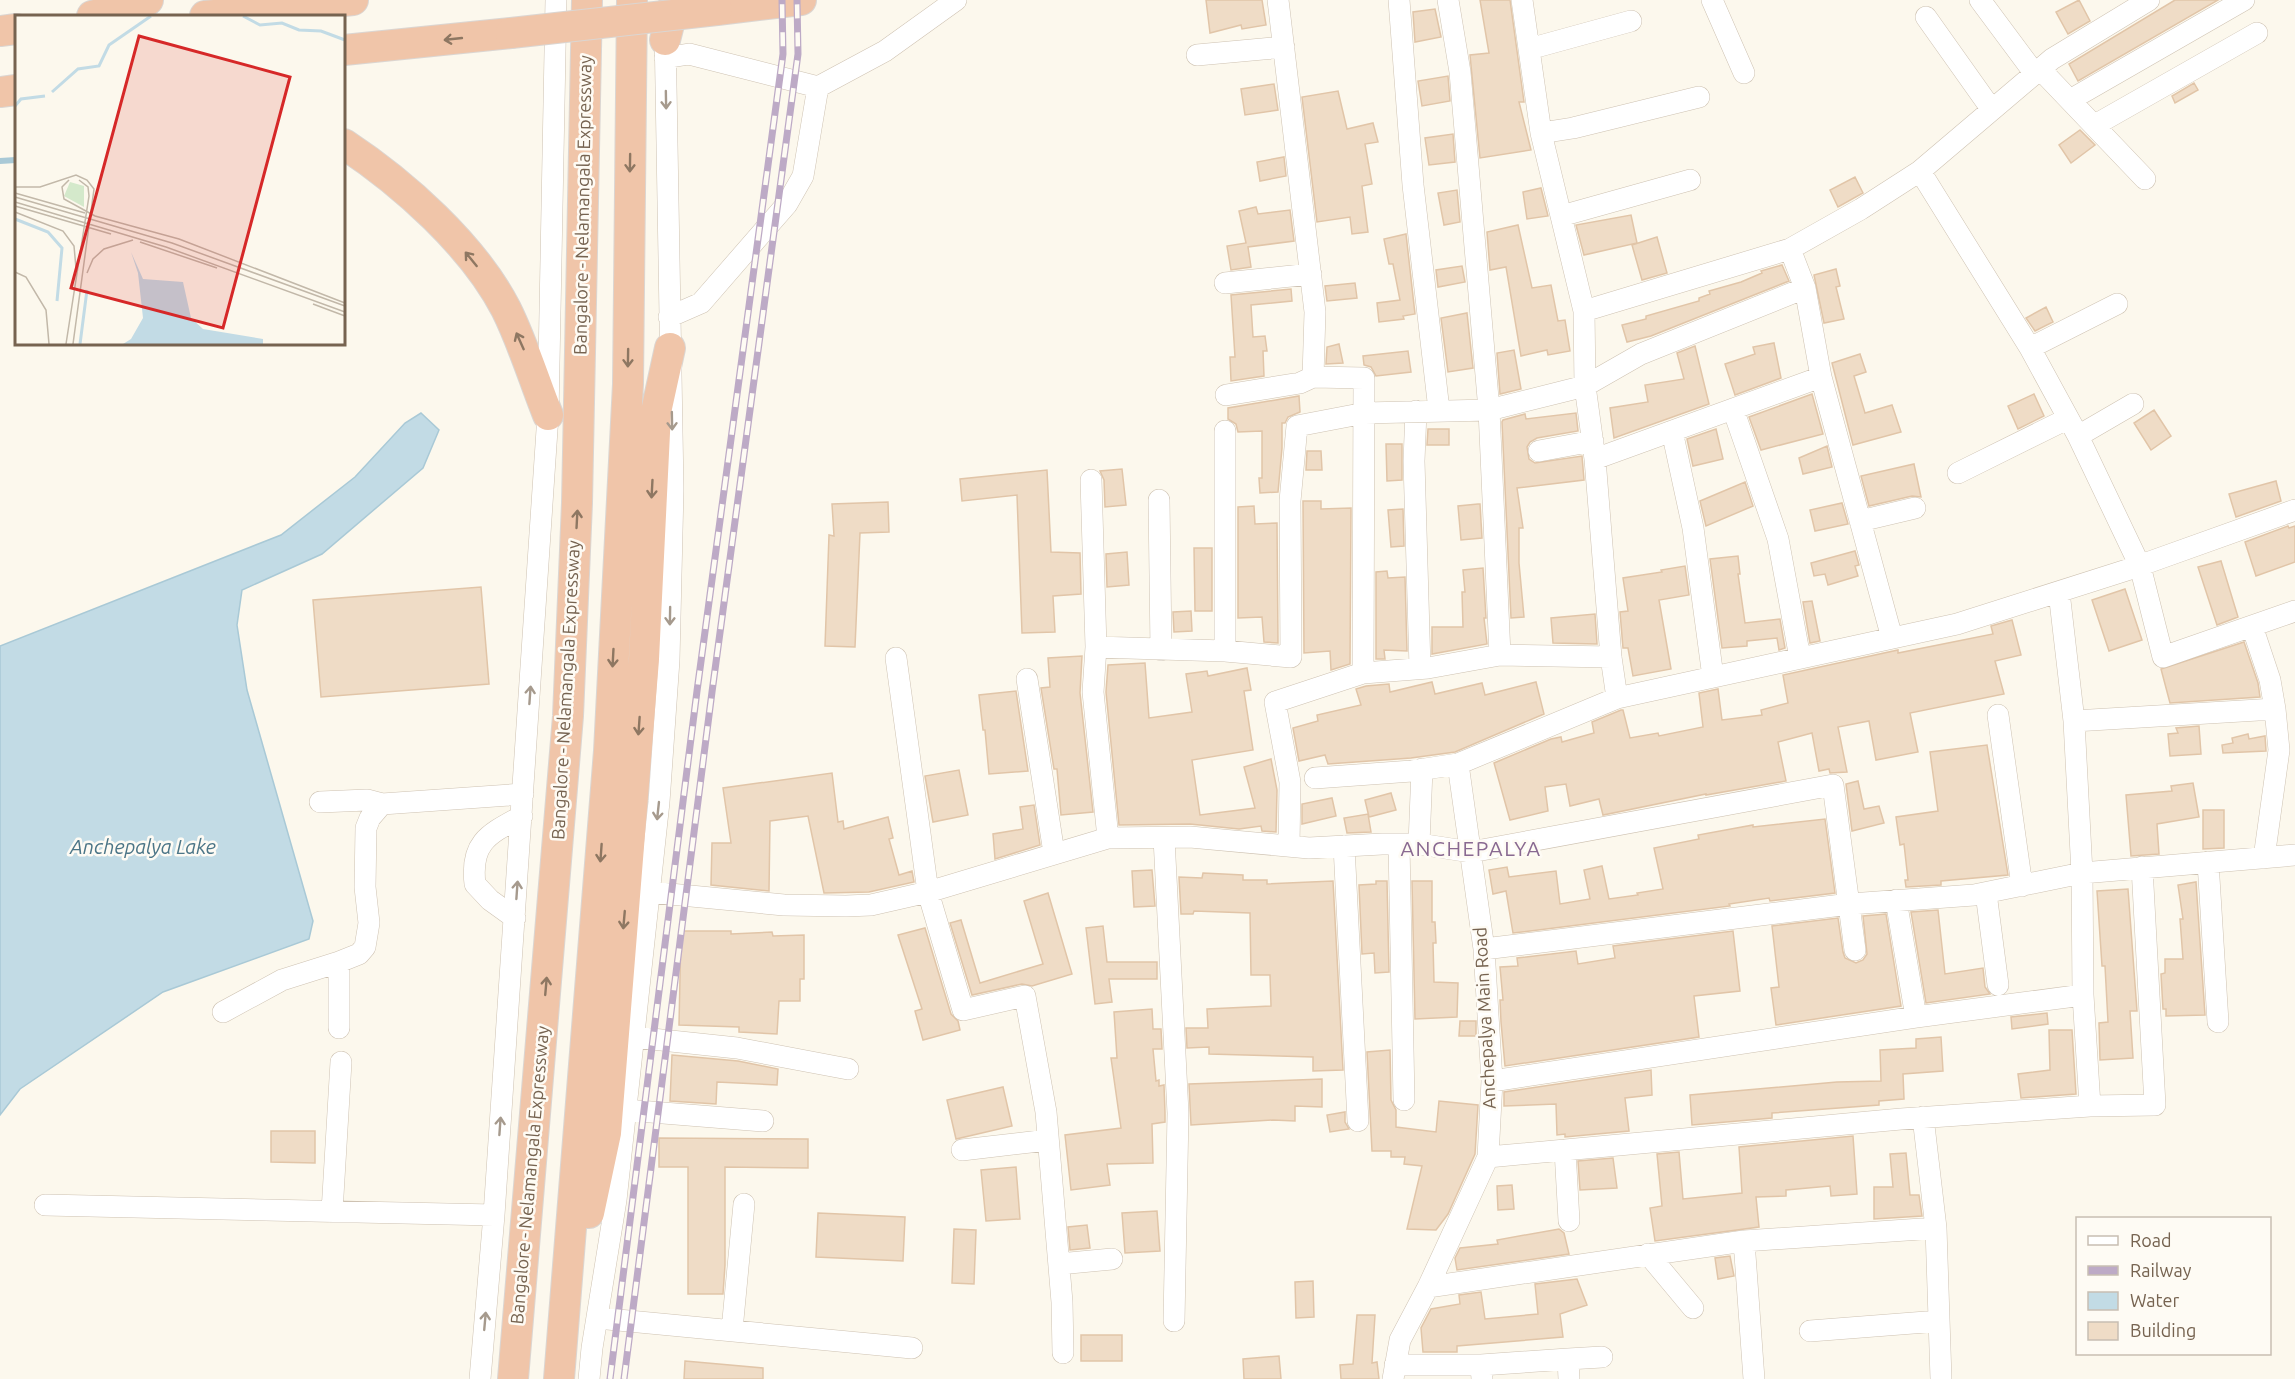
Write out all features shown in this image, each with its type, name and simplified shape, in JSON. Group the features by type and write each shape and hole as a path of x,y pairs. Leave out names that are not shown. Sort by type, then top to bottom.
{"highway":[{"path":"95,15 147,0"},
{"path":"214,15 353,0"},
{"name":"Bangalore - Nelamangala Expressway","path":"513,1379 568,716 578,503 586,0"},
{"path":"559,1379 610,728 628,384 632,0"},
{"path":"665,49 675,0"},
{"path":"345,50 801,0"},
{"path":"0,30 15,29"},
{"path":"0,92 15,90"},
{"path":"345,145 371,162 408,193 447,230 480,271 505,307 519,336 548,415"},
{"path":"564,1331 606,1133 644,659 656,412 670,348"}],"street":[{"path":"480,1379 515,918 548,415 556,0"},
{"path":"589,1379 616,1200 659,802 669,660 673,489 666,0"},
{"path":"665,49 818,87 885,51 956,0"},
{"path":"1278,0 1316,312 1313,377"},
{"path":"1399,0 1413,184 1439,410"},
{"path":"1448,0 1460,72 1489,410 1500,656"},
{"path":"1522,0 1541,133 1584,311 1585,386 1594,450 1611,657 1617,698"},
{"path":"1712,0 1744,73"},
{"path":"1980,0 2037,71 2070,100 2145,178"},
{"path":"1584,311 1790,249 1861,209 1920,171 2052,59 2149,0"},
{"path":"2070,100 2244,0"},
{"path":"1926,17 1992,110"},
{"path":"1529,49 1631,21"},
{"path":"2095,125 2257,33"},
{"path":"1197,55 1284,47"},
{"path":"669,317 700,303 787,204 803,176 818,87"},
{"path":"1541,133 1573,128 1699,97"},
{"path":"1920,171 2030,348 2072,427 2140,566 2163,657 2295,611"},
{"path":"1561,216 1690,180"},
{"path":"1790,249 1805,288 1821,376 1892,638"},
{"path":"1225,284 1311,274"},
{"path":"1096,647 1225,651 1291,657 1290,501 1297,426 1365,413 1489,410 1585,386 1641,354 1805,288"},
{"path":"2030,348 2117,304"},
{"path":"1539,451 1594,450 1672,431 1821,376"},
{"path":"1226,395 1300,382 1313,377 1364,378 1363,673"},
{"path":"1958,473 2133,404"},
{"path":"1733,410 1778,539 1800,658"},
{"path":"1416,411 1414,461 1420,668"},
{"path":"1225,431 1225,651"},
{"path":"1672,431 1693,528 1713,677"},
{"path":"1090,480 1096,647 1093,692 1108,838"},
{"path":"1159,500 1161,650"},
{"path":"1860,521 1915,508"},
{"path":"1315,778 1458,764 1617,698 1957,624 2140,566 2295,510"},
{"path":"2058,592 2074,721 2082,873 2083,995 2090,1106"},
{"path":"2252,626 2270,680 2279,750 2264,858"},
{"path":"1289,846 1290,782 1275,702 1363,673 1420,668 1500,656 1611,657"},
{"path":"896,658 928,892 963,1010 1026,996 1046,1112 1059,1264 1063,1353"},
{"path":"1027,679 1054,853"},
{"path":"2074,721 2275,709"},
{"path":"1998,715 2022,886"},
{"name":"Anchepalya Main Road","path":"1394,1372 1400,1340 1428,1287 1488,1158 1492,1081 1484,949 1458,764"},
{"path":"1404,1100 1409,844 1422,769"},
{"path":"649,892 784,905 871,905 928,892 1108,838 1190,837 1289,846 1409,844 1471,852 1833,786 1855,950"},
{"path":"320,802 367,800 382,804 523,794"},
{"path":"223,1012 282,980 339,962 359,954 366,947 369,923 365,887 366,828 370,818 382,804"},
{"path":"515,918 490,900 475,884 475,857 477,849 489,836 522,816"},
{"path":"1164,838 1178,1113 1174,1321"},
{"path":"1344,846 1358,1120"},
{"path":"1484,949 1850,904 1974,895 2082,873 2295,855"},
{"path":"2208,862 2218,1022"},
{"path":"1488,1158 1923,1117 2090,1106 2155,1105 2142,867"},
{"path":"1986,893 1998,985"},
{"path":"1896,900 1916,1017"},
{"path":"339,962 339,1028"},
{"path":"1492,1081 1916,1017 2083,995"},
{"path":"633,1037 737,1048 848,1069"},
{"path":"332,1212 341,1062"},
{"path":"626,1110 763,1121"},
{"path":"1923,1117 1936,1228 1941,1379"},
{"path":"962,1150 1048,1140"},
{"path":"1564,1150 1569,1221"},
{"path":"732,1330 744,1204"},
{"path":"45,1205 494,1215"},
{"path":"1428,1287 1744,1242 1936,1228"},
{"path":"1744,1242 1754,1379"},
{"path":"1648,1254 1693,1308"},
{"path":"1059,1264 1112,1259"},
{"path":"597,1318 912,1348"},
{"path":"1810,1331 1939,1321"},
{"path":"1394,1372 1569,1369 1602,1357"}],"water":[{"name":"Anchepalya Lake","path":"421,413 439,430 423,468 322,554 242,590 237,625 247,690 313,921 309,939 163,992 20,1089 0,1115 0,646 281,535 355,477 405,423"}],"building":[{"path":"1206,0 1262,0 1266,25 1242,29 1241,25 1210,33"},
{"path":"1480,0 1510,0 1524,102 1519,102 1531,150 1480,158 1470,55 1489,53"},
{"path":"2079,0 2090,21 2068,34 2056,12"},
{"path":"2175,0 2218,0 2078,81 2069,64"},
{"path":"1435,9 1441,37 1415,42 1413,12"},
{"path":"1448,76 1450,101 1422,106 1418,81"},
{"path":"2194,83 2198,90 2175,103 2172,96"},
{"path":"1274,84 1278,110 1245,115 1241,89"},
{"path":"1338,91 1347,129 1373,123 1378,142 1365,144 1372,184 1362,186 1368,232 1352,234 1350,217 1317,222 1302,97"},
{"path":"2080,130 2095,145 2071,163 2059,145"},
{"path":"1453,134 1455,162 1429,165 1425,138"},
{"path":"1284,157 1286,176 1260,181 1257,162"},
{"path":"1855,177 1863,193 1838,207 1830,190"},
{"path":"1541,188 1548,216 1527,219 1523,192"},
{"path":"1457,190 1460,222 1444,225 1438,193"},
{"path":"1256,207 1258,214 1290,210 1294,241 1248,247 1251,267 1231,270 1227,246 1246,243 1239,211"},
{"path":"1631,215 1637,243 1584,255 1576,225"},
{"path":"1518,225 1532,288 1551,285 1558,321 1565,320 1570,351 1548,355 1547,350 1521,356 1506,267 1490,270 1487,232"},
{"path":"1406,234 1415,314 1403,316 1404,319 1379,322 1377,303 1400,300 1393,264 1389,264 1384,239"},
{"path":"1657,237 1667,273 1642,280 1632,245"},
{"path":"1782,265 1789,281 1651,336 1627,342 1622,325 1699,301 1699,298 1710,294 1709,291 1741,282 1762,273 1761,271"},
{"path":"1462,266 1465,282 1438,287 1436,270"},
{"path":"1836,269 1840,286 1836,287 1844,319 1824,323 1814,275"},
{"path":"1355,283 1357,298 1327,301 1325,286"},
{"path":"1291,289 1292,301 1251,305 1253,337 1265,336 1267,351 1263,351 1264,376 1231,381 1230,357 1235,357 1231,295"},
{"path":"2046,307 2053,322 2035,331 2026,318"},
{"path":"1467,313 1473,368 1448,372 1441,318"},
{"path":"1774,343 1781,378 1735,395 1725,364 1755,354 1753,347"},
{"path":"1339,344 1343,363 1326,364 1327,347"},
{"path":"1695,346 1709,404 1614,438 1610,408 1648,402 1645,385 1684,379 1677,353"},
{"path":"1514,350 1521,389 1500,394 1497,353"},
{"path":"1408,351 1411,372 1376,376 1371,367 1364,365 1363,356"},
{"path":"1860,354 1866,372 1854,376 1865,413 1892,405 1901,432 1853,445 1832,363"},
{"path":"1812,394 1823,434 1761,450 1749,417"},
{"path":"2034,394 2044,416 2018,429 2008,406"},
{"path":"1299,396 1300,412 1288,417 1285,423 1282,423 1278,492 1260,493 1262,431 1238,432 1236,424 1228,419 1228,408"},
{"path":"2154,410 2171,436 2151,450 2134,423"},
{"path":"1576,413 1578,431 1537,438 1527,447 1529,459 1535,463 1582,456 1584,480 1517,488 1523,528 1519,528 1519,563 1524,617 1511,618 1502,422 1525,414 1526,419"},
{"path":"1428,429 1449,429 1449,445 1427,445"},
{"path":"1716,429 1723,459 1693,466 1687,439"},
{"path":"1386,444 1402,444 1402,480 1387,481"},
{"path":"1827,446 1832,467 1803,474 1799,458"},
{"path":"1307,451 1321,451 1322,470 1306,470"},
{"path":"1914,464 1921,497 1912,496 1869,506 1861,476"},
{"path":"1122,469 1126,505 1105,507 1104,480 1100,471"},
{"path":"1047,470 1051,552 1080,553 1081,594 1053,596 1055,632 1022,633 1017,495 962,501 960,479"},
{"path":"2276,481 2281,501 2236,517 2229,494"},
{"path":"1745,482 1753,506 1706,526 1700,501"},
{"path":"1303,501 1321,501 1321,509 1351,508 1350,664 1331,670 1330,651 1304,653"},
{"path":"888,502 889,532 860,533 855,647 825,646 829,535 834,536 832,504"},
{"path":"1842,503 1848,524 1815,531 1810,510"},
{"path":"1480,504 1482,538 1461,540 1458,506"},
{"path":"1254,506 1255,524 1277,523 1278,643 1264,642 1262,617 1238,618 1238,507"},
{"path":"1403,509 1404,546 1391,547 1388,510"},
{"path":"2288,526 2289,528 2295,526 2295,562 2256,576 2245,542"},
{"path":"1194,548 1212,548 1212,611 1195,611"},
{"path":"1855,551 1859,565 1855,566 1858,576 1828,585 1825,574 1814,576 1811,563"},
{"path":"1127,552 1129,585 1107,587 1106,554"},
{"path":"1738,556 1740,574 1738,574 1745,623 1780,619 1785,648 1779,650 1777,638 1747,641 1747,646 1722,648 1710,559"},
{"path":"2221,561 2238,617 2217,625 2198,567"},
{"path":"1685,566 1689,595 1659,600 1671,669 1633,676 1628,648 1623,648 1620,612 1628,611 1623,578"},
{"path":"1483,568 1487,644 1432,654 1432,627 1463,627 1462,592 1465,592 1463,570"},
{"path":"1387,571 1388,578 1405,577 1407,651 1384,650 1385,659 1376,659 1376,572"},
{"path":"481,587 489,684 321,697 313,600"},
{"path":"2125,589 2142,640 2109,651 2092,600"},
{"path":"1812,601 1820,641 1810,643 1803,602"},
{"path":"1191,611 1192,631 1174,632 1173,612"},
{"path":"1595,614 1597,644 1553,643 1551,618"},
{"path":"2012,620 2021,655 1995,661 2004,694 1910,713 1918,752 1876,760 1869,721 1838,727 1847,772 1830,773 1829,769 1819,771 1812,733 1778,742 1786,781 1706,794 1603,815 1599,799 1570,806 1566,784 1545,787 1548,811 1510,820 1494,763 1551,739 1561,737 1562,742 1594,733 1592,722 1621,710 1623,710 1630,738 1658,733 1659,736 1703,727 1699,693 1718,689 1722,720 1762,715 1761,710 1788,703 1783,675 1898,650 1898,653 1993,634 1991,626"},
{"path":"2244,642 2258,683 2260,697 2170,703 2161,669"},
{"path":"1082,656 1080,693 1093,812 1061,815 1057,769 1054,769 1041,688 1050,687 1048,658"},
{"path":"1145,663 1149,718 1192,712 1186,674 1207,671 1208,676 1247,668 1251,690 1244,691 1253,750 1192,760 1200,815 1255,808 1244,767 1271,759 1277,790 1276,832 1262,831 1261,826 1239,829 1190,824 1119,825 1106,692 1108,665"},
{"path":"1432,682 1435,694 1482,683 1485,695 1536,682 1544,714 1455,752 1411,758 1328,764 1325,755 1299,761 1293,728 1318,721 1317,715 1361,705 1356,689 1389,684 1390,692"},
{"path":"1016,691 1028,771 989,774 979,695"},
{"path":"2199,726 2201,754 2170,756 2168,734 2178,733 2176,728"},
{"path":"2248,734 2249,739 2265,736 2266,751 2223,753 2222,745 2233,743 2232,738"},
{"path":"1987,745 2008,875 1941,881 1941,885 1906,887 1905,880 1908,880 1904,844 1900,845 1896,817 1938,811 1930,752"},
{"path":"959,770 968,815 933,822 925,776"},
{"path":"832,773 838,822 843,821 844,829 888,817 893,838 889,839 899,875 912,871 914,882 869,892 824,893 808,816 770,821 769,891 711,885 712,843 731,843 723,788"},
{"path":"1858,781 1864,809 1879,806 1884,823 1852,831 1846,784"},
{"path":"2193,783 2199,817 2157,824 2159,854 2131,856 2126,795 2172,791 2171,786"},
{"path":"1391,793 1396,810 1369,817 1365,800"},
{"path":"1332,798 1336,816 1302,824 1302,804"},
{"path":"1034,805 1040,845 995,859 993,834 1023,829 1020,807"},
{"path":"2203,810 2224,810 2224,848 2203,849"},
{"path":"1368,814 1371,832 1347,833 1344,818"},
{"path":"1825,819 1835,893 1770,901 1769,898 1729,904 1730,906 1513,933 1506,891 1493,894 1489,870 1507,867 1509,877 1556,871 1560,904 1590,899 1584,870 1602,866 1609,899 1638,895 1637,893 1663,889 1654,848 1699,839 1698,835 1753,825 1753,827"},
{"path":"1152,870 1155,906 1134,907 1132,871"},
{"path":"1203,873 1243,875 1243,880 1267,880 1267,884 1333,881 1343,1070 1313,1071 1313,1057 1209,1054 1209,1047 1187,1048 1186,1028 1208,1028 1207,1009 1271,1006 1270,975 1251,975 1250,913 1194,911 1193,914 1181,914 1179,877 1202,878"},
{"path":"1376,881 1387,881 1389,972 1375,973 1374,953 1362,954 1359,885 1376,884"},
{"path":"1412,881 1432,881 1432,922 1435,922 1436,943 1433,943 1434,982 1458,983 1457,1017 1415,1019"},
{"path":"2196,882 2205,1015 2166,1016 2166,1009 2163,1009 2161,974 2165,973 2165,959 2183,959 2180,919 2183,919 2178,885"},
{"path":"2128,889 2137,1011 2130,1011 2133,1058 2100,1060 2099,1023 2108,1022 2097,891"},
{"path":"1048,893 1072,974 1032,986 1022,984 972,995 950,923 961,920 980,983 1043,964 1024,901"},
{"path":"1938,910 1945,974 1983,968 1985,987 1990,994 1926,1003 1911,912"},
{"path":"1886,914 1901,1006 1776,1025 1771,988 1779,987 1772,926 1838,918 1845,958 1856,963 1863,960 1867,954 1863,916"},
{"path":"1103,926 1107,962 1157,962 1157,979 1109,979 1112,1002 1095,1004 1086,928"},
{"path":"925,928 951,1014 958,1021 960,1030 923,1040 915,1011 922,1009 898,935"},
{"path":"681,931 731,931 731,934 772,932 773,936 804,935 804,979 800,979 800,1001 779,1001 777,1034 739,1032 739,1027 679,1025"},
{"path":"1733,931 1740,991 1694,996 1699,1037 1505,1066 1500,967 1518,966 1517,958 1576,951 1578,964 1615,958 1613,946"},
{"path":"1152,1009 1153,1029 1161,1029 1162,1049 1153,1049 1156,1081 1159,1080 1159,1086 1164,1085 1165,1113 1165,1122 1152,1124 1153,1163 1107,1164 1110,1185 1071,1190 1065,1135 1121,1128 1111,1058 1117,1058 1114,1012"},
{"path":"2047,1013 2048,1024 2012,1029 2011,1017"},
{"path":"1460,1021 1476,1021 1476,1036 1459,1036"},
{"path":"2049,1030 2072,1030 2076,1094 2021,1098 2018,1074 2050,1070"},
{"path":"1941,1037 1943,1071 1903,1074 1904,1099 1879,1101 1879,1105 1772,1113 1772,1118 1692,1125 1690,1095 1837,1082 1881,1081 1880,1050 1916,1048 1916,1039"},
{"path":"1390,1050 1391,1100 1396,1110 1396,1127 1436,1132 1439,1101 1478,1105 1475,1154 1448,1214 1436,1230 1407,1229 1422,1166 1404,1164 1405,1157 1391,1157 1391,1151 1372,1151 1367,1052"},
{"path":"672,1055 738,1061 778,1069 777,1085 717,1082 716,1104 670,1101"},
{"path":"1651,1070 1652,1095 1625,1098 1629,1131 1565,1137 1565,1134 1557,1135 1556,1104 1504,1106 1504,1092"},
{"path":"1322,1079 1322,1107 1295,1106 1295,1121 1273,1120 1191,1125 1189,1084"},
{"path":"1003,1087 1012,1126 956,1139 947,1100"},
{"path":"1345,1112 1345,1122 1349,1129 1330,1132 1327,1115"},
{"path":"271,1131 315,1131 315,1163 271,1162"},
{"path":"1853,1136 1857,1194 1831,1196 1830,1186 1786,1190 1786,1196 1756,1197 1759,1227 1655,1241 1650,1208 1662,1206 1657,1154 1679,1152 1683,1199 1742,1193 1739,1147"},
{"path":"659,1138 808,1139 808,1168 725,1167 723,1294 688,1294 688,1167 659,1167"},
{"path":"1906,1153 1910,1195 1919,1195 1922,1216 1874,1219 1874,1187 1893,1187 1890,1154"},
{"path":"1613,1158 1617,1188 1580,1190 1578,1161"},
{"path":"1016,1167 1020,1219 986,1221 981,1170"},
{"path":"1512,1185 1514,1209 1498,1210 1497,1186"},
{"path":"1157,1211 1160,1251 1125,1253 1122,1213"},
{"path":"818,1213 905,1217 903,1261 816,1257"},
{"path":"1087,1225 1090,1248 1070,1250 1068,1227"},
{"path":"954,1229 976,1230 974,1284 952,1283"},
{"path":"1559,1229 1564,1233 1569,1254 1457,1270 1455,1258 1460,1248 1498,1244 1497,1240"},
{"path":"1730,1256 1734,1276 1718,1279 1715,1258"},
{"path":"1577,1279 1587,1305 1560,1314 1563,1337 1457,1346 1457,1352 1423,1352 1421,1328 1431,1309 1460,1304 1459,1295 1481,1292 1485,1319 1538,1314 1535,1284"},
{"path":"1313,1281 1314,1317 1296,1318 1295,1282"},
{"path":"1357,1315 1375,1315 1372,1363 1377,1362 1379,1379 1341,1379 1340,1365 1353,1364"},
{"path":"1081,1335 1122,1335 1122,1361 1081,1361"},
{"path":"1279,1356 1281,1379 1244,1379 1243,1359"},
{"path":"685,1361 763,1368 763,1379 684,1379"}],"waterway":[{"path":"0,161 15,160"}],"railway":[{"path":"610,1379 697,691 783,54 782,0"},
{"path":"624,1379 712,692 798,54 797,0"}],"district":[{"name":"ANCHEPALYA","path":"1471,849"}]}
